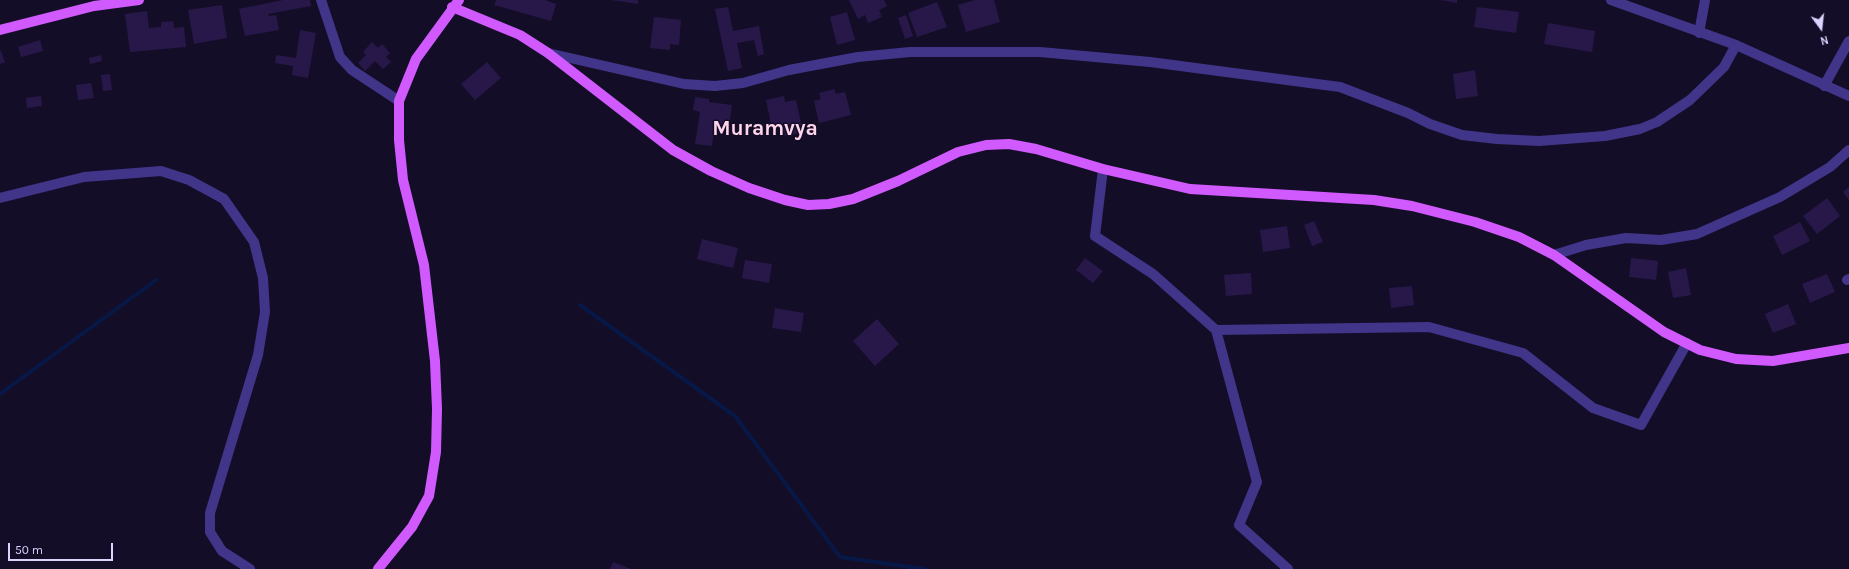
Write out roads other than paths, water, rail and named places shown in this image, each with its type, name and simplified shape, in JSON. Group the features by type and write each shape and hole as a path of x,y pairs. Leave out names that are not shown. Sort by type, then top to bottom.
{"main road":[{"path":"0,30 94,6 139,0"},
{"path":"378,569 412,527 429,496 436,452 437,409 435,361 424,265 403,180 399,140 399,101 416,59 455,4 520,35 548,53 673,150 736,182 785,200 808,205 829,204 854,199 898,181 958,152 986,145 1009,144 1036,149 1103,169 1190,189 1374,200 1412,206 1476,222 1519,238 1554,255 1664,332 1700,350 1736,360 1773,361 1849,348"}],"street":[{"path":"322,0 340,57 352,70 399,101"},
{"path":"1611,0 1665,18 1699,33 1736,45 1849,96"},
{"path":"1699,33 1705,0"},
{"path":"1824,86 1849,41"},
{"path":"548,53 684,84 715,86 743,82 789,70 858,57 910,52 1040,52 1150,62 1340,87 1408,113 1430,124 1462,135 1497,139 1539,141 1605,136 1640,129 1657,122 1690,100 1724,67 1736,45"},
{"path":"1554,255 1586,245 1626,238 1661,240 1697,234 1780,197 1830,167 1849,150"},
{"path":"1103,169 1095,236 1153,274 1216,330 1257,482 1239,525 1288,569"},
{"path":"0,198 84,177 160,171 190,180 224,199 254,242 263,278 265,312 258,355 210,513 210,532 222,551 250,569"},
{"path":"1216,330 1429,328 1522,353 1593,408 1641,425 1686,343"}],"waterway":[{"path":"0,394 156,280"},
{"path":"580,305 735,416 840,557 925,569"}],"district":[{"name":"Muramvya","path":"765,129"}]}
